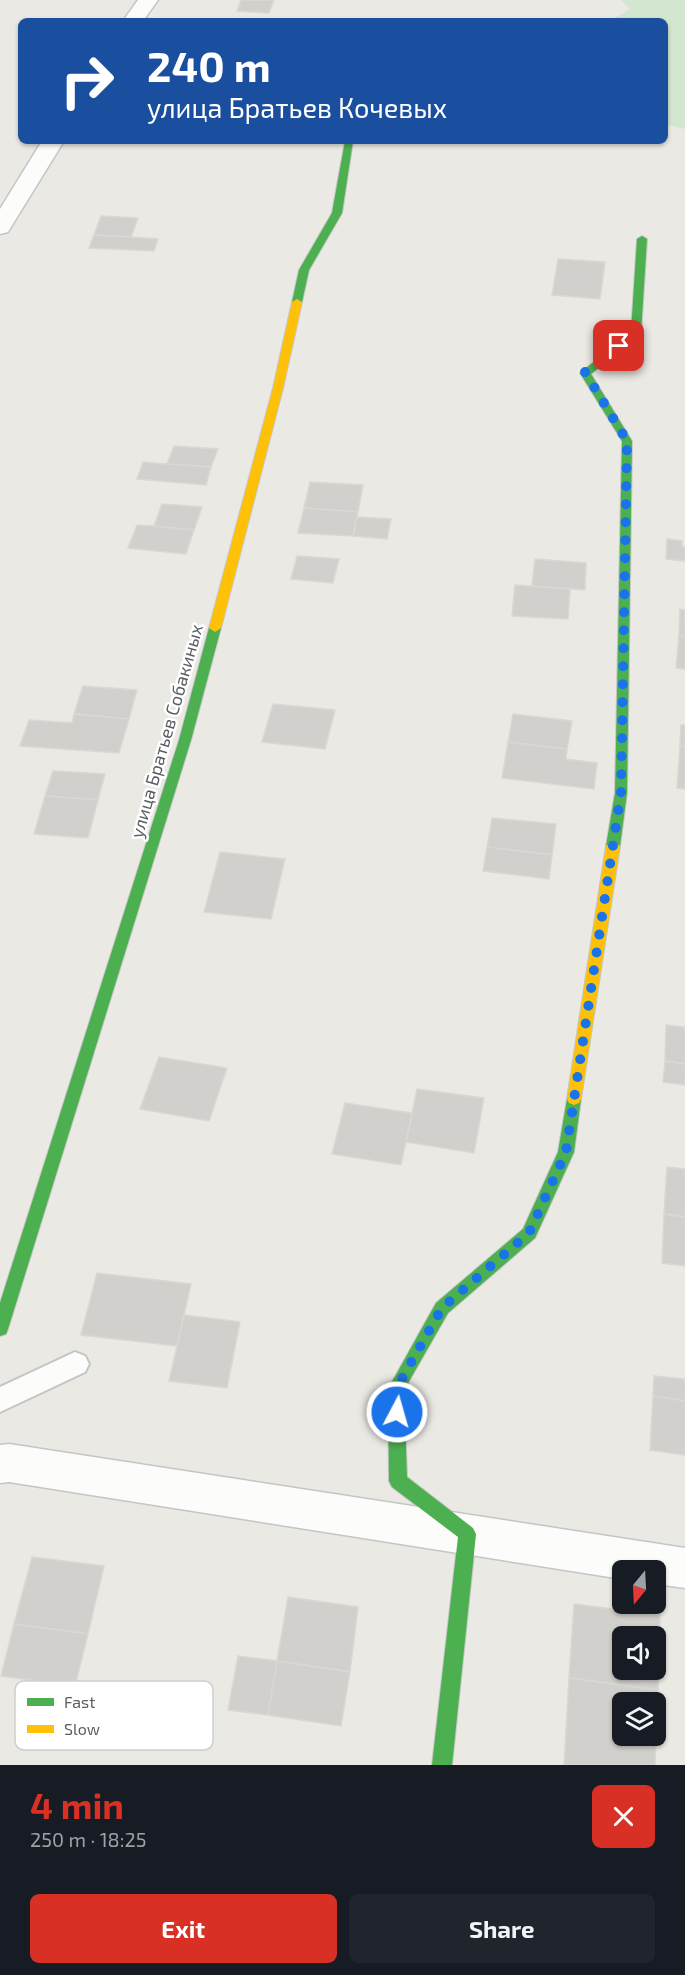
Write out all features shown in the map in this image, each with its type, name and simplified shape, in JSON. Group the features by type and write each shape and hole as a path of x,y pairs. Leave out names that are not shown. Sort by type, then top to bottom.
{"street":[{"path":"135,18 148,0"},
{"path":"0,227 51,144"},
{"name":"улица Братьев Собакиных","path":"0,1329 185,740 278,388 304,270 337,213 348,144"},
{"path":"467,1534 398,1481 396,1389 442,1308 529,1233 566,1152 621,793 627,441 585,372 636,333 642,239"},
{"path":"0,1464 685,1568"},
{"path":"442,1765 467,1534"}],"lane":[{"path":"0,1400 75,1364"}],"green space":[{"path":"621,0 685,0 685,129 668,125 668,18 615,18 630,9"}],"building":[{"path":"241,0 274,0 269,13 237,11"},
{"path":"101,216 138,218 131,237 94,235"},
{"path":"94,235 158,239 154,251 89,248"},
{"path":"558,259 605,262 600,299 552,295"},
{"path":"174,446 218,449 211,467 167,464"},
{"path":"143,462 211,467 206,485 137,479"},
{"path":"310,482 363,485 358,512 304,508"},
{"path":"162,504 202,507 194,530 154,526"},
{"path":"304,508 358,512 353,536 298,533"},
{"path":"357,517 391,519 387,539 353,536"},
{"path":"137,525 194,530 186,554 128,548"},
{"path":"667,539 682,541 682,547 685,547 685,561 666,559"},
{"path":"297,556 339,559 333,583 291,579"},
{"path":"535,559 586,563 585,590 532,586"},
{"path":"515,585 570,589 568,619 512,616"},
{"path":"680,609 685,610 685,636 679,635"},
{"path":"679,635 685,636 685,669 676,668"},
{"path":"83,686 137,690 129,719 74,714"},
{"path":"273,704 335,710 325,749 262,742"},
{"path":"74,714 129,719 119,753 20,746 29,720 72,723"},
{"path":"513,714 572,721 567,749 508,742"},
{"path":"681,725 685,725 685,747 680,746"},
{"path":"508,742 567,749 566,759 597,763 594,789 502,778"},
{"path":"680,746 685,747 685,789 677,788"},
{"path":"53,771 105,774 98,800 45,796"},
{"path":"45,796 98,800 88,838 34,834"},
{"path":"492,818 556,824 552,855 487,847"},
{"path":"487,847 552,855 549,879 483,871"},
{"path":"220,852 285,859 271,919 204,912"},
{"path":"666,1025 685,1027 685,1064 665,1061"},
{"path":"159,1057 227,1068 209,1121 140,1109"},
{"path":"665,1061 685,1064 685,1085 663,1082"},
{"path":"417,1089 484,1098 474,1153 406,1142"},
{"path":"345,1103 412,1113 401,1165 332,1154"},
{"path":"667,1167 685,1169 685,1217 664,1214"},
{"path":"664,1214 685,1217 685,1266 662,1263"},
{"path":"97,1273 191,1284 177,1346 81,1335"},
{"path":"184,1315 240,1322 227,1388 169,1381"},
{"path":"654,1376 685,1379 685,1401 653,1396"},
{"path":"653,1396 685,1401 685,1455 650,1450"},
{"path":"32,1557 104,1566 88,1634 14,1624"},
{"path":"288,1597 358,1607 350,1672 277,1661"},
{"path":"574,1604 612,1609 612,1614 660,1615 660,1626 612,1626 612,1680 658,1680 658,1690 569,1678"},
{"path":"14,1624 88,1634 76,1681 38,1681 1,1676"},
{"path":"238,1656 277,1661 268,1715 228,1710"},
{"path":"277,1661 350,1672 341,1726 268,1715"},
{"path":"569,1678 658,1690 658,1692 612,1692 612,1746 656,1746 655,1765 564,1765"}],"traffic: fast":[{"path":"297,302 304,270 337,213 348,144"},
{"path":"613,846 621,793 627,441 585,373 636,333 642,239"},
{"path":"0,1329 185,740 215,628"},
{"path":"442,1765 467,1534 398,1481 396,1389 442,1308 529,1233 566,1152 574,1099"}],"traffic: slow":[{"path":"215,628 278,388 297,302"},
{"path":"574,1099 613,846"}],"route":[{"path":"397,1412 396,1389 442,1308 529,1233 566,1152 621,793 627,441 585,372 619,346"}]}
